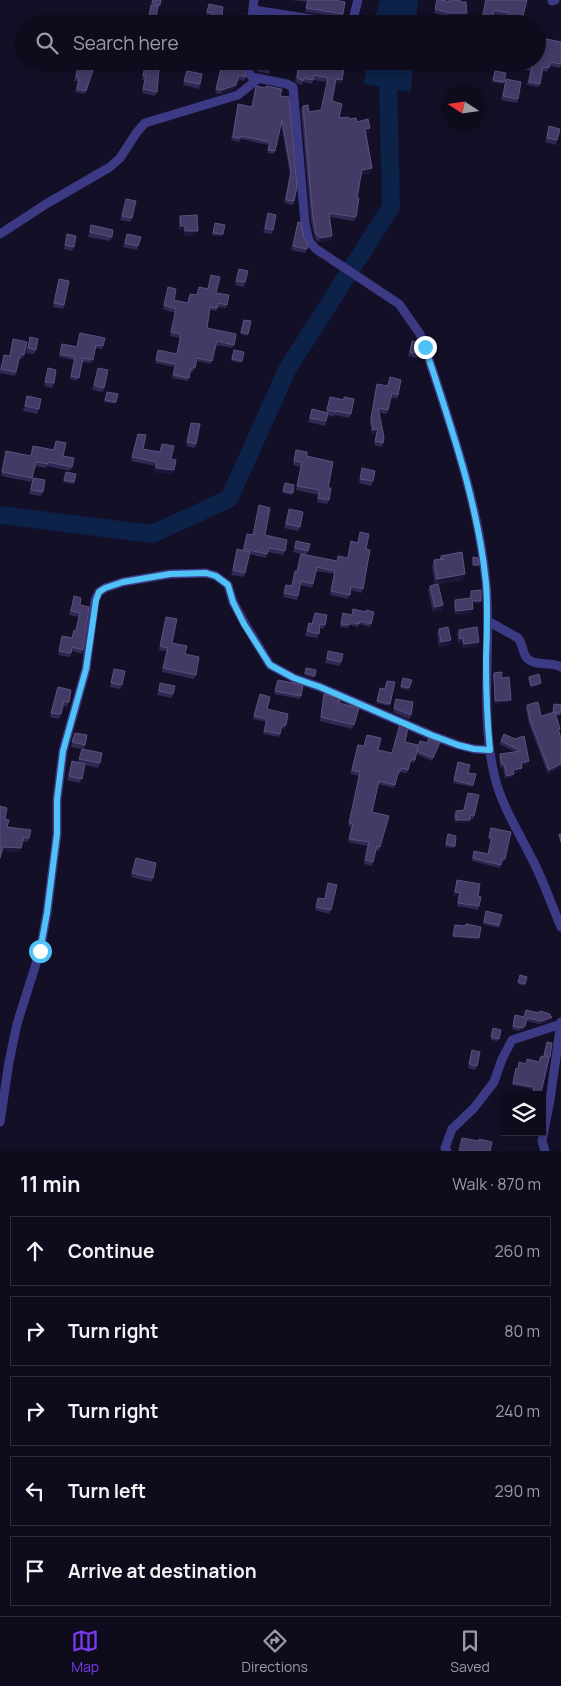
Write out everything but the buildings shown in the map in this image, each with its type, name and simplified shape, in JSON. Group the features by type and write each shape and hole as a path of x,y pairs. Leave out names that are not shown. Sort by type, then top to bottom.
{"street":[{"path":"252,15 254,0"},
{"path":"354,15 358,0"},
{"path":"253,10 286,15"},
{"path":"248,70 250,75 293,87 305,223 309,241 316,249 400,304 423,341 465,472 478,527 484,565 488,621 486,706 490,750 496,780 503,801 532,859 561,927"},
{"path":"0,234 46,204 110,167 120,158 145,123 238,95 259,78"},
{"path":"0,1122 17,1024 40,951 57,834 57,800 63,751 86,669 96,600 99,592 123,582 170,574 206,573 216,576 228,585 233,602 244,624 270,665 294,678 320,687 431,735 458,745 490,750"},
{"path":"488,621 518,638 522,642 526,657 530,660 556,663 561,666"},
{"path":"447,1151 445,1148 452,1129 474,1108 494,1082 502,1059 512,1040 561,1023 542,1141 545,1151"}],"water":[{"path":"380,0 418,0 417,15 376,15"},
{"path":"366,70 412,70 411,92 364,84"}],"waterway":[{"path":"0,515 152,534 229,499 288,368 391,207 389,70"}],"route":[{"path":"40,951 57,834 57,800 63,751 86,669 96,600 99,592 105,588 123,582 170,574 206,573 216,576 228,585 233,602 244,624 270,665 294,678 320,687 431,735 458,745 490,750 486,706 488,621 484,565 478,527 465,472 425,347"}]}
